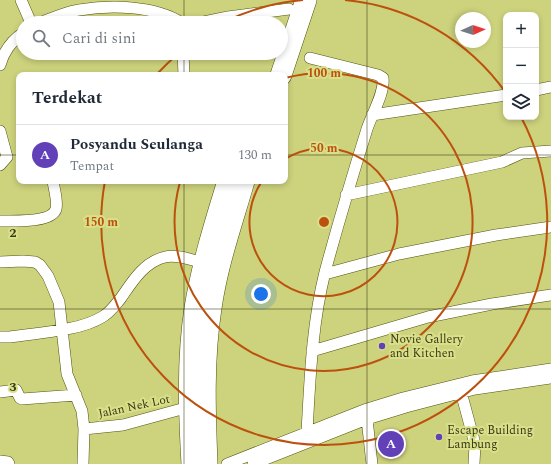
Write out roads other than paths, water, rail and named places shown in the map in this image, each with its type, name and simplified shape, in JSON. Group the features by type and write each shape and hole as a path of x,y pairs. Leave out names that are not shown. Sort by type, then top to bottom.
{"highway":[{"path":"288,18 296,3"},
{"path":"288,41 296,3"},
{"path":"266,72 270,60"},
{"path":"282,72 284,60"},
{"path":"192,464 189,407 191,338 204,263 227,184"},
{"path":"207,464 205,368 211,309 219,266 243,184"}],"street":[{"path":"21,0 28,16"},
{"path":"233,16 296,3"},
{"path":"60,16 78,10 105,7 156,11 169,16"},
{"path":"0,61 7,47 16,39"},
{"path":"307,432 312,351 317,306 346,195 372,115 384,85 383,78 378,75 310,58"},
{"path":"183,60 184,72"},
{"path":"539,89 551,87"},
{"path":"372,115 503,95"},
{"path":"0,130 7,157 0,165"},
{"path":"346,195 502,162 522,153 551,151"},
{"path":"0,221 44,218 52,215 56,211 57,205 54,184"},
{"path":"325,274 399,254 496,235 551,227"},
{"path":"0,337 10,337 84,326 108,314 140,273 152,262 166,257 204,263"},
{"path":"0,262 23,261 35,262 40,265 48,276 59,302 67,374 82,411 84,429 83,464"},
{"path":"312,351 428,317 492,304 551,295"},
{"path":"253,464 268,461 404,403 472,381 551,369"},
{"path":"227,464 364,410 475,389 551,378"},
{"path":"0,392 16,390 20,398 76,395"},
{"path":"461,392 475,444 474,464"},
{"name":"Jalan Nek Lot","path":"84,429 123,425 189,407"},
{"path":"366,419 372,464"},
{"path":"0,461 8,462 9,464"}],"place":[{"name":"Novie Gallery and Kitchen","path":"382,346"},
{"name":"Escape Building Lambung","path":"439,437"},
{"name":"Posyandu Seulanga","path":"391,444"}]}
